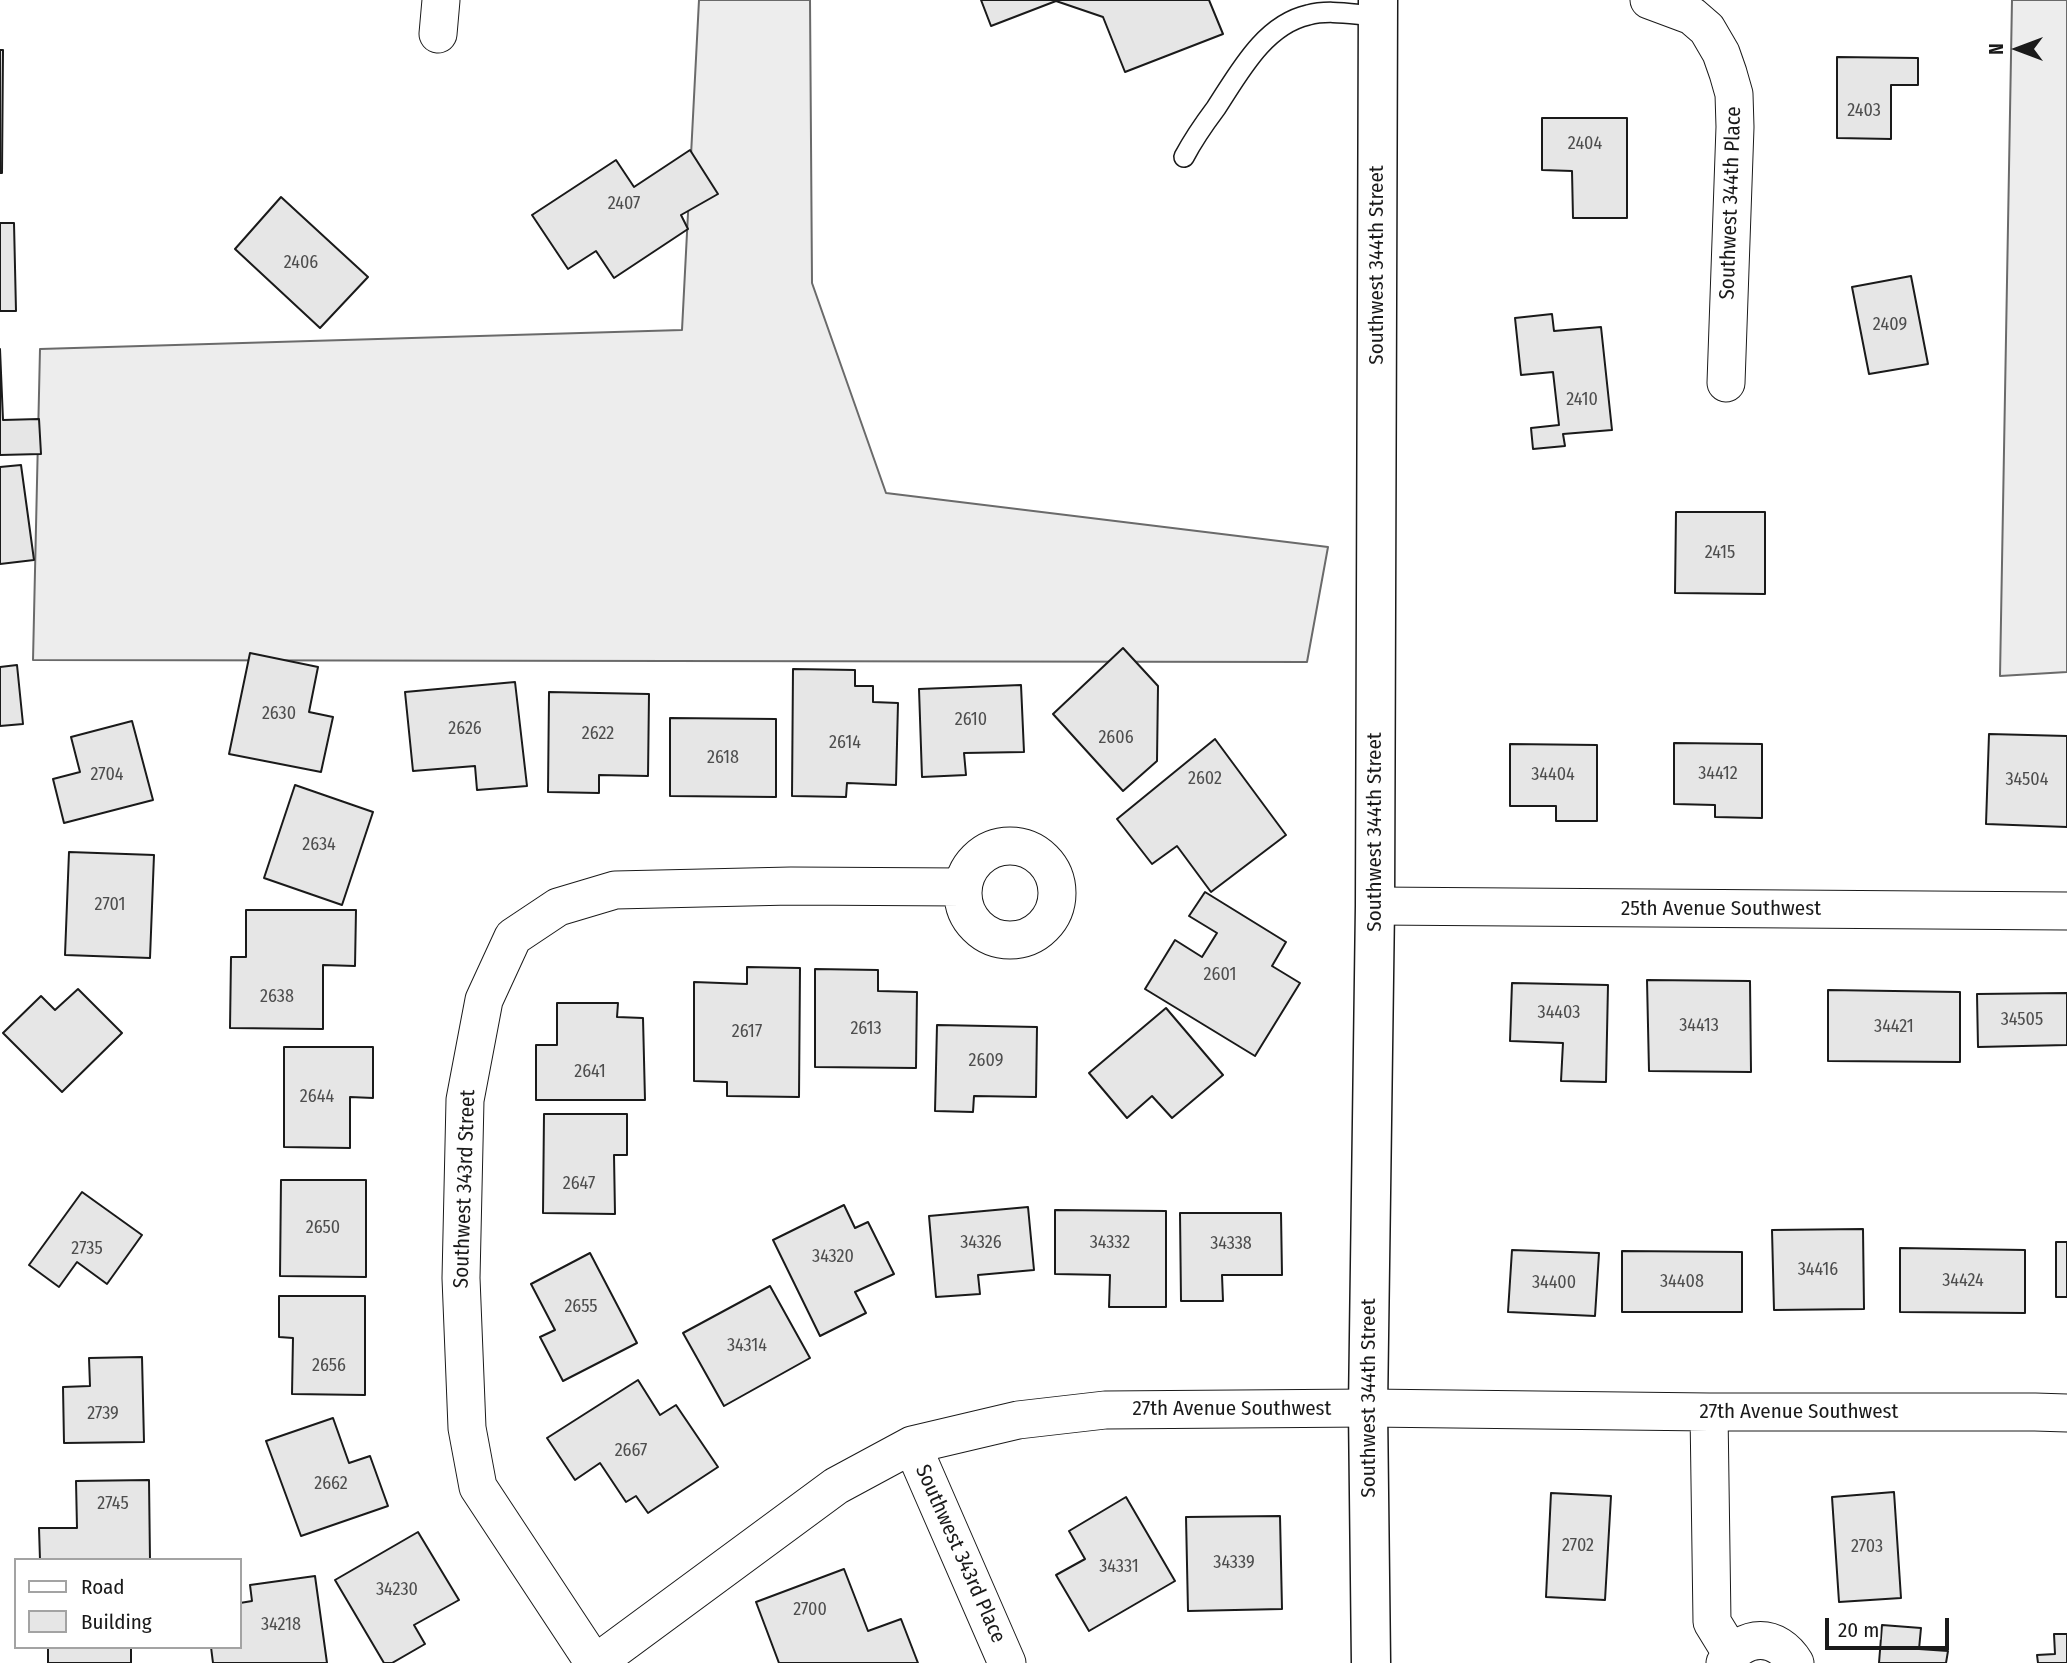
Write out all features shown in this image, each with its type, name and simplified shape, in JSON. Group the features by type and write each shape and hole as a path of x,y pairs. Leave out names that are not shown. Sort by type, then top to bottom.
{"street":[{"path":"1649,0 1699,15"},
{"name":"Southwest 344th Street","path":"1371,1663 1368,1408 1374,906 1378,8"},
{"name":"Southwest 344th Place","path":"1699,15 1721,53 1734,94 1726,383"},
{"name":"Southwest 343rd Street","path":"595,1663 478,1487 467,1428 461,1279 465,1101 484,1000 513,937 558,907 615,890 791,886 962,887"},
{"name":"25th Avenue Southwest","path":"1374,906 2067,911"},
{"name":"27th Avenue Southwest","path":"595,1663 836,1486 912,1445 1018,1420 1105,1410 1368,1408 2067,1413"},
{"path":"1709,1412 1712,1622 1728,1658 1741,1645 1765,1641 1777,1644 1787,1651 1795,1663"},
{"name":"Southwest 343rd Place","path":"912,1445 1007,1663"}],"lane":[{"path":"1184,157 1238,74 1277,31 1306,15 1378,8"}],"shaded area":[{"path":"699,0 810,0 812,283 886,493 1328,547 1307,662 33,660 40,349 682,330"},
{"path":"2012,0 2067,0 2067,672 2000,676"}],"building":[{"path":"981,0 1209,0 1223,34 1125,72 1103,17 1056,1 991,26"},
{"path":"0,50 3,50 2,173 0,173"},
{"path":"1837,57 1918,58 1918,85 1891,85 1891,139 1837,138"},
{"path":"1542,118 1627,118 1627,218 1573,218 1572,171 1542,170"},
{"path":"690,150 718,194 681,215 688,229 614,278 596,251 568,269 532,215 616,160 634,187"},
{"path":"281,197 368,277 320,328 235,249"},
{"path":"0,223 14,223 16,311 0,311"},
{"path":"1911,276 1928,364 1869,374 1852,287"},
{"path":"1552,314 1554,331 1601,327 1612,430 1563,434 1565,446 1533,449 1531,428 1559,425 1553,372 1521,375 1515,318"},
{"path":"0,349 3,420 39,419 41,454 0,455"},
{"path":"21,465 34,560 0,564 0,467"},
{"path":"1676,512 1765,512 1765,594 1675,593"},
{"path":"1123,648 1158,686 1157,761 1123,791 1053,714"},
{"path":"250,653 318,667 309,712 333,717 321,772 229,754"},
{"path":"17,665 23,724 0,726 0,667"},
{"path":"793,669 855,670 855,686 873,686 873,702 898,703 896,785 847,783 846,797 792,796"},
{"path":"515,682 527,786 477,790 475,766 413,771 405,692"},
{"path":"1021,685 1024,752 964,753 966,775 922,777 919,689"},
{"path":"549,692 649,694 648,776 599,775 599,793 548,792"},
{"path":"670,718 776,719 776,797 670,796"},
{"path":"132,721 153,800 64,823 53,779 80,772 71,737"},
{"path":"1989,734 2067,736 2067,827 1986,824"},
{"path":"1215,739 1286,835 1211,892 1177,846 1152,864 1117,819"},
{"path":"1674,743 1762,744 1762,818 1715,817 1715,805 1674,804"},
{"path":"1510,744 1597,745 1597,821 1556,821 1556,806 1510,806"},
{"path":"295,785 373,812 342,905 264,878"},
{"path":"69,852 154,855 150,958 65,955"},
{"path":"1205,892 1286,942 1272,966 1300,983 1255,1056 1145,989 1175,940 1202,957 1217,933 1189,916"},
{"path":"246,910 356,910 355,966 323,965 323,1029 230,1028 231,957 246,957"},
{"path":"747,967 800,968 799,1097 727,1096 727,1082 694,1081 694,982 747,984"},
{"path":"815,969 878,970 878,991 917,992 916,1068 815,1067"},
{"path":"1647,980 1750,981 1751,1072 1649,1071"},
{"path":"1512,983 1608,985 1606,1082 1561,1081 1563,1043 1510,1041"},
{"path":"78,989 122,1033 62,1092 3,1033 41,996 55,1010"},
{"path":"1828,990 1960,992 1960,1062 1828,1061"},
{"path":"2067,993 2067,1045 1978,1047 1977,994"},
{"path":"557,1003 618,1003 617,1017 643,1018 645,1100 536,1100 536,1045 557,1045"},
{"path":"1166,1008 1223,1075 1172,1118 1152,1096 1127,1118 1089,1073"},
{"path":"937,1025 1037,1027 1036,1097 974,1096 973,1112 935,1111"},
{"path":"284,1047 373,1047 373,1098 350,1097 350,1148 284,1147"},
{"path":"544,1114 627,1114 627,1155 614,1155 615,1214 543,1213"},
{"path":"281,1180 366,1180 366,1277 280,1276"},
{"path":"82,1192 142,1235 107,1284 77,1262 59,1287 29,1265"},
{"path":"844,1205 855,1228 868,1222 894,1274 855,1292 866,1313 820,1336 773,1240"},
{"path":"1028,1207 1034,1270 978,1275 980,1294 936,1297 929,1216"},
{"path":"1055,1210 1166,1211 1166,1307 1109,1307 1110,1275 1055,1274"},
{"path":"1180,1213 1281,1213 1282,1275 1222,1275 1223,1301 1181,1301"},
{"path":"1863,1229 1864,1309 1774,1310 1772,1230"},
{"path":"2056,1242 2067,1242 2067,1297 2056,1297"},
{"path":"1900,1248 2025,1250 2025,1313 1900,1312"},
{"path":"1512,1250 1599,1253 1595,1316 1508,1312"},
{"path":"1622,1251 1742,1252 1742,1312 1622,1312"},
{"path":"590,1253 637,1343 563,1381 540,1337 555,1330 531,1284"},
{"path":"770,1286 810,1358 724,1406 683,1333"},
{"path":"279,1296 365,1296 365,1395 292,1394 293,1338 279,1337"},
{"path":"142,1357 144,1442 64,1443 63,1387 90,1386 89,1358"},
{"path":"638,1380 660,1415 676,1405 718,1467 648,1513 636,1496 626,1502 600,1463 575,1480 547,1438"},
{"path":"333,1418 349,1463 370,1456 388,1506 301,1536 266,1441"},
{"path":"149,1480 150,1558 40,1558 39,1528 77,1528 76,1481"},
{"path":"1894,1492 1901,1598 1839,1602 1832,1497"},
{"path":"1551,1493 1611,1496 1605,1600 1546,1597"},
{"path":"1126,1497 1175,1581 1089,1631 1056,1575 1085,1559 1069,1531"},
{"path":"1280,1516 1282,1609 1188,1611 1186,1517"},
{"path":"418,1532 459,1600 414,1625 425,1644 392,1663 384,1663 335,1580"},
{"path":"844,1569 868,1631 901,1619 918,1663 779,1663 756,1602"},
{"path":"315,1576 327,1663 213,1663 211,1649 242,1649 242,1603 252,1601 250,1585"},
{"path":"1882,1625 1921,1628 1919,1649 1948,1651 1946,1663 1879,1663"},
{"path":"2054,1634 2067,1634 2067,1663 2038,1663 2037,1655 2055,1654"},
{"path":"48,1649 131,1649 131,1663 48,1663"}]}
